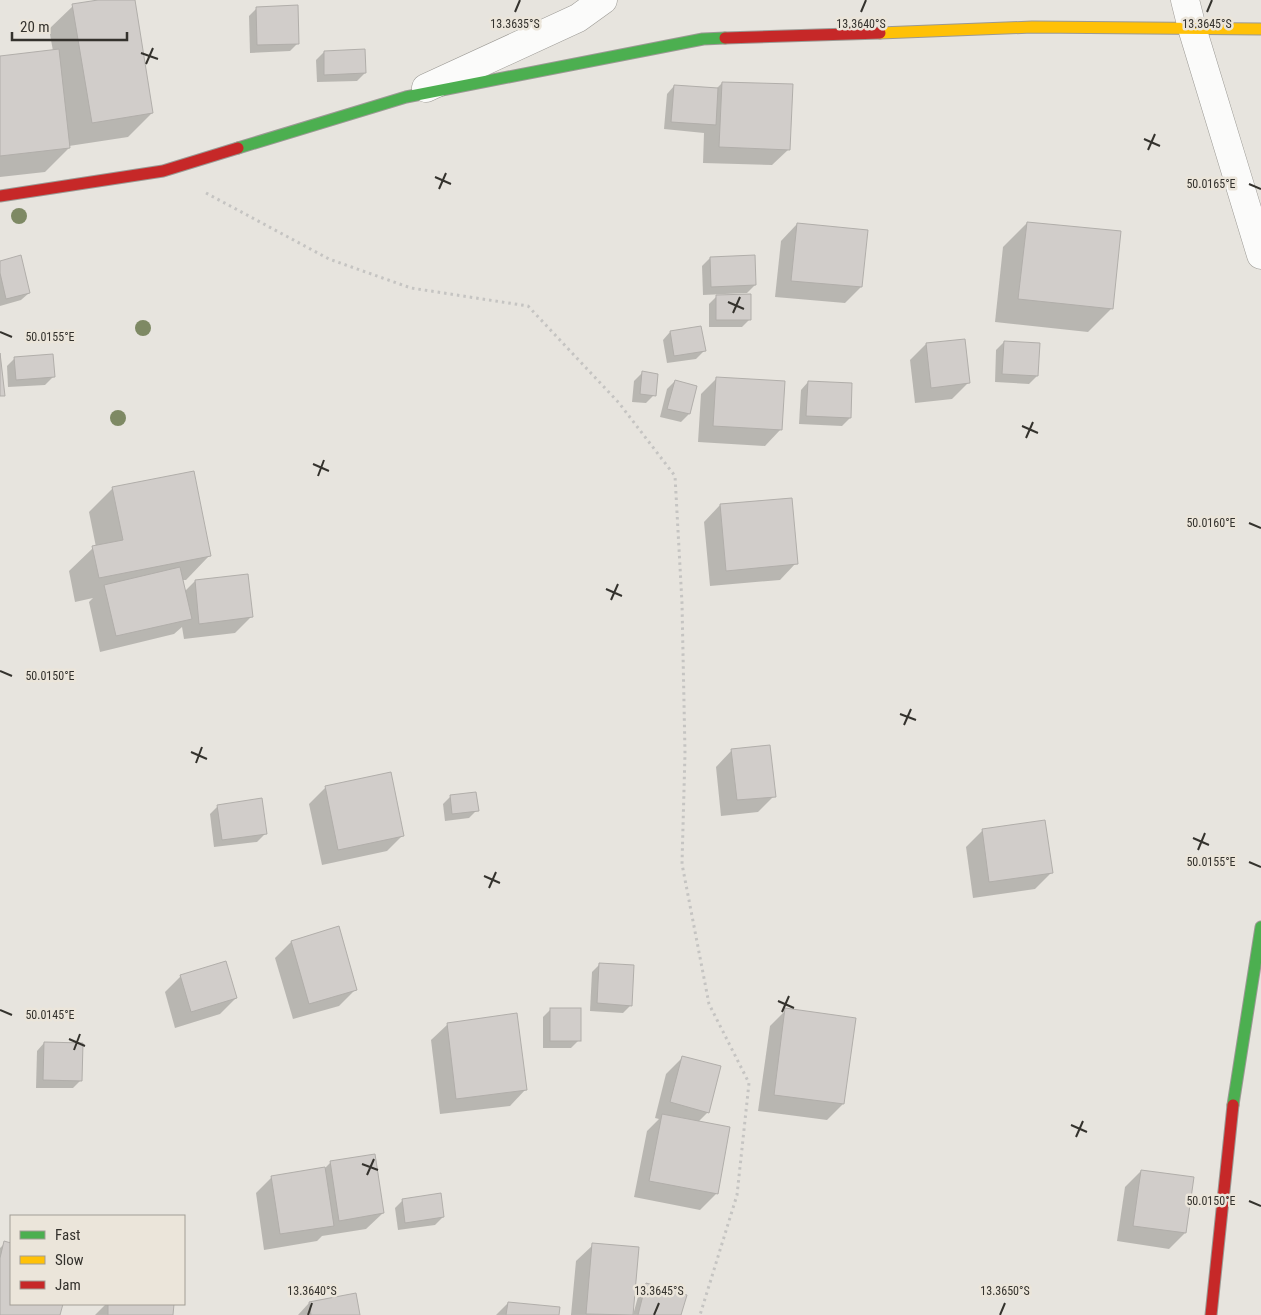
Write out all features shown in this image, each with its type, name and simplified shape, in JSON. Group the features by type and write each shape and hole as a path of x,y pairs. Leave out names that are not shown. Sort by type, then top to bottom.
{"street":[{"path":"406,97 578,18 603,0"},
{"path":"1186,0 1192,28 1261,256"},
{"path":"0,196 163,171 406,97 703,40 1032,27 1261,29"},
{"path":"1211,1315 1235,1089 1261,927"}],"path":[{"path":"163,171 330,259 411,288 528,306 618,403 675,476 682,603 685,753 682,864 709,1004 749,1083 737,1195 700,1315"}],"building":[{"path":"98,0 135,0 153,113 92,123 72,4"},
{"path":"298,5 299,44 257,45 256,7"},
{"path":"59,49 70,148 0,156 0,56"},
{"path":"365,49 366,73 324,75 324,51"},
{"path":"722,82 793,84 790,150 719,147"},
{"path":"674,85 718,88 716,125 671,122"},
{"path":"1027,222 1121,231 1113,309 1018,299"},
{"path":"797,223 868,230 862,287 791,281"},
{"path":"21,255 30,293 6,299 0,273 0,261"},
{"path":"755,255 756,285 711,287 710,257"},
{"path":"751,294 751,320 716,320 716,295"},
{"path":"701,326 706,351 674,356 670,331"},
{"path":"965,339 970,383 931,388 926,343"},
{"path":"1004,341 1040,343 1038,376 1002,374"},
{"path":"0,353 5,396 0,396"},
{"path":"53,354 55,377 16,380 14,357"},
{"path":"642,371 658,374 656,396 640,394"},
{"path":"716,377 785,381 782,430 713,426"},
{"path":"675,380 697,386 690,414 667,409"},
{"path":"808,381 852,383 851,418 806,416"},
{"path":"194,471 211,556 99,578 92,546 123,540 112,487"},
{"path":"792,498 798,564 726,571 720,504"},
{"path":"180,567 192,619 116,636 104,585"},
{"path":"248,574 253,617 199,624 195,580"},
{"path":"770,745 776,797 737,800 731,749"},
{"path":"391,772 404,836 338,850 325,786"},
{"path":"476,792 479,811 452,814 450,795"},
{"path":"262,798 267,834 222,840 217,805"},
{"path":"1045,820 1053,873 989,882 982,829"},
{"path":"339,926 357,990 309,1004 291,941"},
{"path":"226,961 237,998 191,1012 180,975"},
{"path":"599,963 634,965 632,1006 597,1003"},
{"path":"550,1008 581,1008 581,1041 550,1041"},
{"path":"785,1008 856,1018 844,1104 774,1095"},
{"path":"517,1013 527,1090 456,1099 447,1023"},
{"path":"44,1042 83,1043 82,1081 43,1080"},
{"path":"682,1056 721,1066 709,1113 670,1102"},
{"path":"662,1114 730,1127 718,1194 649,1181"},
{"path":"375,1154 384,1213 339,1221 330,1161"},
{"path":"325,1167 334,1226 280,1234 271,1176"},
{"path":"1141,1170 1194,1177 1186,1233 1133,1226"},
{"path":"441,1193 444,1217 405,1223 402,1199"},
{"path":"4,1241 10,1243 10,1305 63,1305 60,1315 0,1315 0,1258"},
{"path":"592,1243 639,1247 633,1315 586,1314"},
{"path":"646,1283 687,1295 681,1315 638,1315"},
{"path":"356,1293 360,1315 311,1315 309,1302"},
{"path":"508,1302 560,1307 559,1315 506,1315"},
{"path":"108,1305 174,1305 173,1315 108,1315"}],"traffic: fast":[{"path":"238,148 406,97 703,39 725,38"},
{"path":"1233,1105 1261,927"}],"traffic: slow":[{"path":"880,33 1032,27 1261,29"}],"traffic: jam":[{"path":"725,38 880,33"},
{"path":"0,196 163,171 238,148"},
{"path":"1211,1315 1233,1105"}]}
